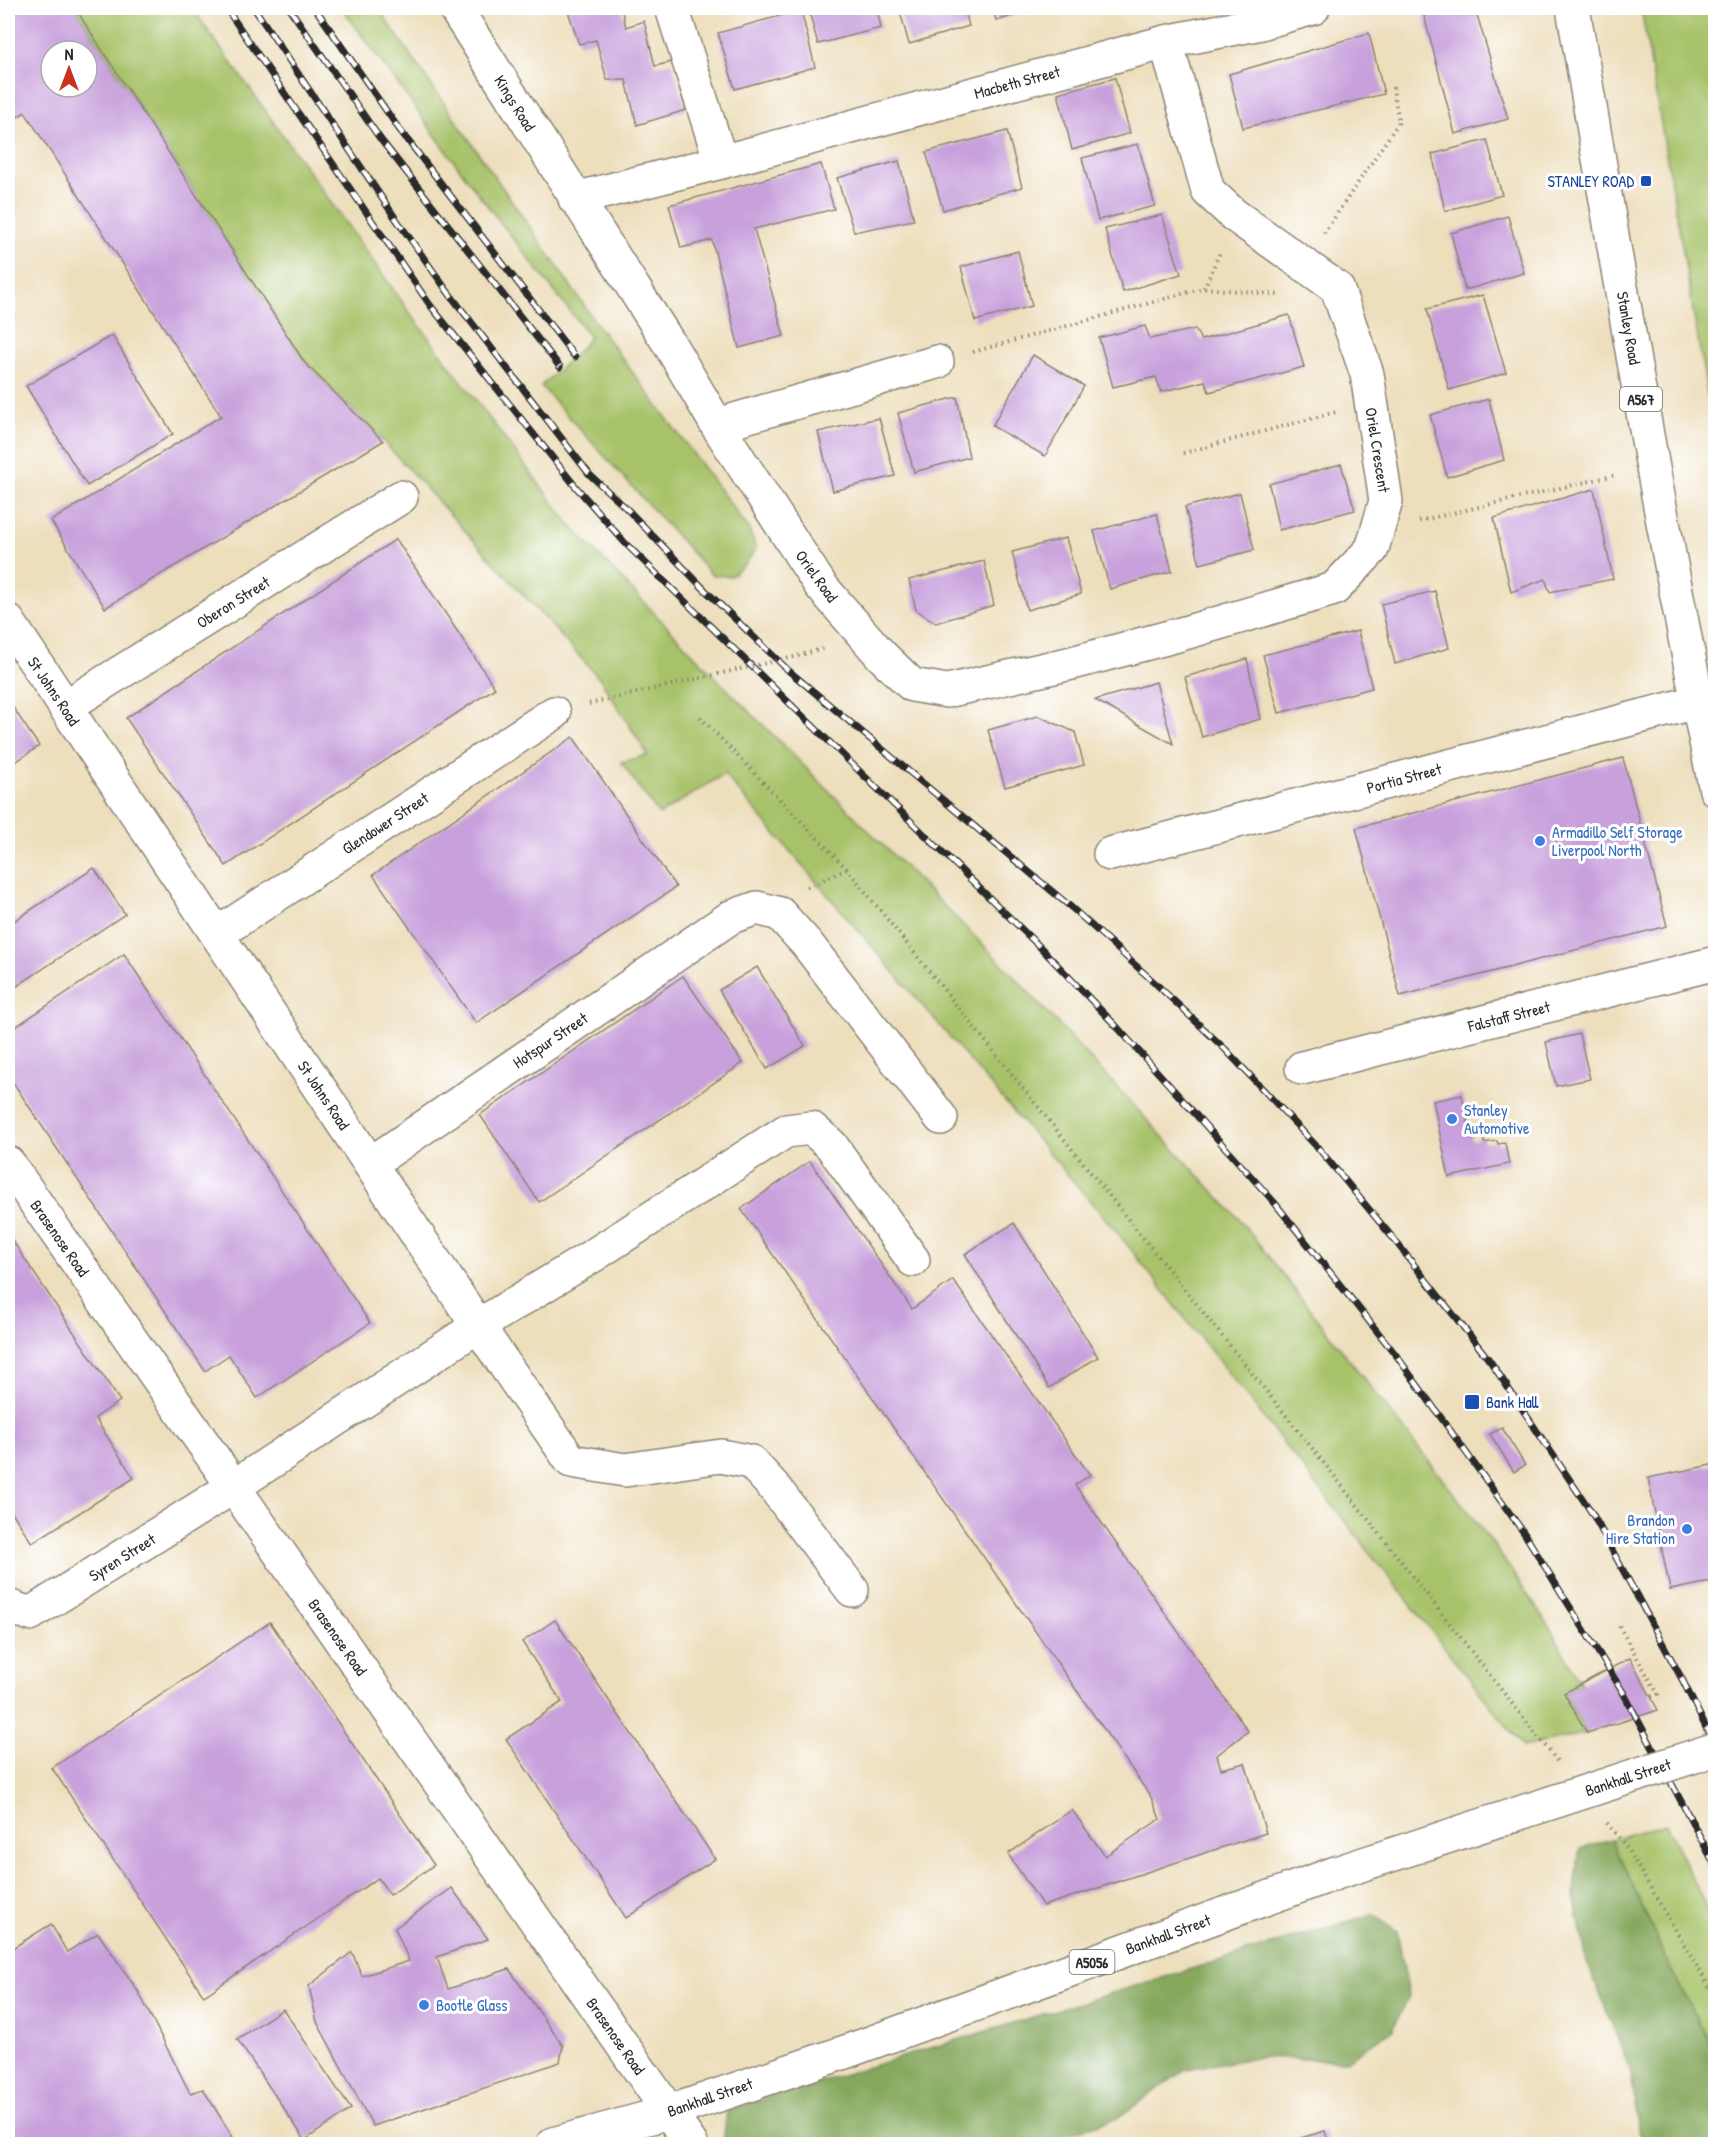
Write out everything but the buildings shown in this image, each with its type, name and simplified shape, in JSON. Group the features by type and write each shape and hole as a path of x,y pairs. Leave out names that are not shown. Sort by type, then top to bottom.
{"street":[{"name":"Kings Road","path":"455,8 575,199"},
{"path":"672,8 721,162"},
{"name":"Macbeth Street","path":"575,199 721,162 1260,15 1313,8"},
{"name":"Stanley Road","path":"1573,8 1654,466 1706,700 1716,790"},
{"path":"1166,42 1208,191 1234,215 1338,288"},
{"name":"Oriel Road","path":"575,199 670,345 717,425 821,586 870,643 912,685 947,691"},
{"name":"Oriel Crescent","path":"947,691 1083,660 1334,589 1372,549 1386,501 1367,374 1338,288"},
{"path":"717,425 937,362"},
{"name":"Oberon Street","path":"65,707 401,497"},
{"name":"St Johns Road","path":"8,621 478,1326 571,1461 625,1470 721,1456 751,1462 774,1487 852,1590"},
{"name":"Portia Street","path":"1110,854 1706,700"},
{"name":"Glendower Street","path":"217,934 554,713"},
{"name":"Hotspur Street","path":"370,1164 731,917 757,908 780,914 807,944 941,1118"},
{"name":"Falstaff Street","path":"1302,1068 1716,963"},
{"path":"233,1487 478,1326 594,1255 786,1131 811,1128 831,1145 913,1260"},
{"name":"Brasenose Road","path":"8,1162 692,2145"},
{"name":"Syren Street","path":"8,1606 30,1614 233,1487"},
{"name":"Bankhall Street","path":"553,2145 669,2112 848,2051 1336,1873 1716,1749"}],"path":[{"path":"1304,264 1399,122 1392,83"},
{"path":"937,362 1204,288 1320,300 1338,288"},
{"path":"1183,453 1371,403"},
{"path":"1377,531 1654,466"},
{"path":"595,702 818,650"},
{"path":"700,717 847,869 1328,1468 1562,1767"},
{"path":"1619,1626 1658,1695 1651,1697"},
{"path":"1604,1819 1625,1845 1716,1998"}],"green space":[{"path":"75,8 192,8 410,313 570,525 721,683 1007,969 1240,1220 1491,1541 1549,1626 1581,1684 1564,1693 1587,1733 1523,1747 1121,1237 724,774 659,815 621,762 648,755 601,680 383,441 305,363 99,45 99,39 95,39"},
{"path":"342,8 378,8 601,330 749,529 756,549 746,563 731,576 712,575 541,386 573,357 590,337 476,191"},
{"path":"1641,8 1715,8 1715,438"},
{"path":"1666,1824 1715,1925 1715,2053 1667,1962 1612,1839"},
{"path":"1612,1839 1667,1962 1715,2053 1715,2144 1646,2144 1639,2134 1631,2072 1587,1962 1574,1896 1580,1848"},
{"path":"1372,1914 1397,1931 1409,1996 1393,2029 1346,2061 1260,2057 1186,2069 1117,2118 1036,2144 723,2144 727,2110"}],"railway":[{"path":"226,8 430,305 576,487 626,544 1040,947 1118,1028 1274,1202 1396,1355 1524,1533 1623,1692 1716,1867"},
{"path":"254,8 448,292 590,475 789,671 1072,908 1154,982 1225,1049 1319,1149 1490,1361 1592,1513 1683,1681 1716,1748"},
{"path":"289,8 381,140 560,367"},
{"path":"315,8 399,129 575,357"}],"place":[{"name":"STANLEY ROAD","path":"1646,181"},
{"name":"Armadillo Self Storage Liverpool North","path":"1540,841"},
{"name":"Stanley Automotive","path":"1452,1119"},
{"name":"Bank Hall","path":"1472,1402"},
{"name":"Brandon Hire Station","path":"1687,1529"},
{"name":"Bootle Glass","path":"424,2005"}]}
